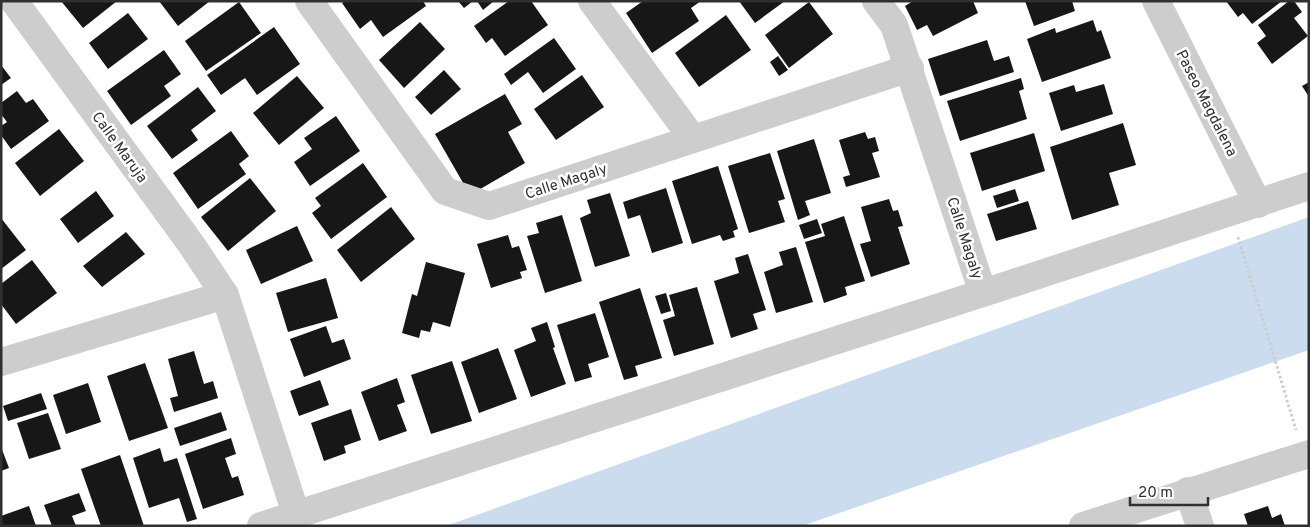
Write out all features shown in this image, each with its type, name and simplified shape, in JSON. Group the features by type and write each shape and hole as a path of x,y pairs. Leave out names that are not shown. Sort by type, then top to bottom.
{"street":[{"name":"Calle Maruja","path":"14,1 191,244 225,295 296,514"},
{"name":"Calle Magaly","path":"309,1 445,190 489,206 910,68"},
{"path":"592,1 693,139"},
{"name":"Calle Magaly","path":"876,1 894,25 910,68 983,293"},
{"name":"Paseo Magdalena","path":"1156,1 1258,204"},
{"path":"261,526 1309,186"},
{"path":"1,362 225,295"},
{"path":"1083,526 1309,454"},
{"path":"1188,491 1200,526"}],"path":[{"path":"1237,234 1289,406"}],"water":[{"path":"1309,217 1309,350 802,526 446,526"}],"building":[{"path":"61,1 117,1 83,28"},
{"path":"159,1 210,1 178,26"},
{"path":"345,1 423,1 426,6 383,37 371,20 360,29 342,3"},
{"path":"458,1 473,1 464,8"},
{"path":"477,1 494,1 483,10"},
{"path":"509,1 531,1 548,25 505,56 492,38 486,43 474,26"},
{"path":"643,1 701,1 691,8 699,21 652,53 626,13"},
{"path":"739,1 785,1 755,23"},
{"path":"913,1 973,1 978,13 933,36 927,25 917,30 905,6"},
{"path":"1025,1 1072,1 1075,11 1034,26"},
{"path":"1226,1 1282,1 1252,24 1243,13 1238,17"},
{"path":"1289,1 1294,1 1302,12 1294,18 1308,36 1272,64 1257,43 1266,36 1258,25"},
{"path":"239,2 261,33 206,71 185,41"},
{"path":"809,2 833,34 789,68 765,35"},
{"path":"128,13 148,39 108,69 89,43"},
{"path":"726,15 751,50 699,87 675,53"},
{"path":"1093,20 1097,32 1101,30 1111,58 1042,82 1027,39 1055,28 1056,33"},
{"path":"420,22 445,49 404,88 379,60"},
{"path":"274,27 300,64 257,95 245,78 221,95 207,75"},
{"path":"554,38 576,69 543,93 528,72 511,85 504,74"},
{"path":"987,40 994,61 1009,56 1014,72 940,96 928,59"},
{"path":"164,50 181,74 164,86 171,96 131,125 107,91"},
{"path":"778,56 788,70 779,76 770,62"},
{"path":"1,65 11,78 1,85"},
{"path":"444,70 461,89 431,115 415,97"},
{"path":"582,75 604,107 556,140 534,109"},
{"path":"297,76 324,108 279,145 253,113"},
{"path":"1021,78 1024,89 1019,91 1027,119 960,141 947,101"},
{"path":"1309,82 1309,97 1302,86"},
{"path":"1104,84 1113,114 1061,131 1049,93 1074,85 1076,92"},
{"path":"198,87 216,111 191,130 198,140 172,159 147,126"},
{"path":"17,91 26,103 33,99 49,121 11,149 1,135 1,126 7,122 1,114 1,103"},
{"path":"505,94 522,124 508,132 525,163 470,195 435,134"},
{"path":"336,116 360,151 310,186 294,162 312,149 304,138"},
{"path":"1123,123 1136,165 1109,173 1119,205 1072,220 1050,147"},
{"path":"59,129 84,161 40,196 15,163"},
{"path":"231,131 249,156 239,164 246,174 198,209 173,173"},
{"path":"865,132 868,139 875,137 879,151 872,153 880,177 846,187 843,177 850,175 839,140"},
{"path":"1034,133 1045,171 982,191 970,153"},
{"path":"814,139 831,193 805,201 810,215 798,220 777,151"},
{"path":"770,153 785,199 778,201 785,222 749,233 728,166"},
{"path":"363,163 387,197 331,239 312,213 321,206 315,198"},
{"path":"718,166 738,229 733,231 735,237 723,241 720,235 692,244 672,181"},
{"path":"250,178 276,211 228,251 201,217"},
{"path":"666,188 683,243 652,253 640,215 628,219 623,202"},
{"path":"1015,189 1019,201 997,208 993,196"},
{"path":"96,191 114,216 78,243 60,219"},
{"path":"610,193 630,256 595,267 580,218 591,213 587,200"},
{"path":"889,199 893,211 898,210 903,226 898,227 910,264 871,277 860,244 871,241 861,207"},
{"path":"1028,201 1037,229 996,241 987,214"},
{"path":"391,207 415,239 361,282 337,250"},
{"path":"562,215 582,281 545,293 527,236 539,233 536,223"},
{"path":"844,216 865,281 845,287 847,295 824,303 805,242 825,236 821,224"},
{"path":"1,218 26,250 1,269"},
{"path":"817,219 822,233 804,239 799,225"},
{"path":"297,226 313,261 261,284 246,250"},
{"path":"126,232 145,254 102,287 83,266"},
{"path":"508,235 512,248 519,246 527,270 520,272 522,278 491,288 477,244"},
{"path":"796,247 813,302 776,313 764,272 783,265 779,252"},
{"path":"748,254 766,310 753,314 758,329 731,338 714,281 739,273 735,258"},
{"path":"32,260 57,293 16,324 1,304 1,284"},
{"path":"426,262 465,273 450,327 433,322 430,332 421,330 419,338 402,333 412,294 417,296"},
{"path":"326,278 338,318 288,332 276,293"},
{"path":"697,287 714,344 674,356 663,320 675,316 669,295"},
{"path":"640,288 662,358 635,366 638,376 624,380 599,302"},
{"path":"666,293 671,311 661,314 655,296"},
{"path":"595,313 609,357 588,364 592,377 575,382 557,325"},
{"path":"547,322 555,347 553,348 566,384 531,397 514,350 536,341 531,328"},
{"path":"326,326 332,343 344,339 351,359 304,377 290,339"},
{"path":"498,348 517,399 479,413 461,362"},
{"path":"194,351 204,384 213,381 218,398 174,412 170,398 178,396 168,359"},
{"path":"452,361 472,421 431,434 411,375"},
{"path":"145,363 168,428 129,441 107,376"},
{"path":"397,378 405,402 397,405 407,431 379,441 361,392"},
{"path":"320,380 329,405 299,416 290,391"},
{"path":"88,383 101,422 66,434 53,395"},
{"path":"41,393 47,409 8,421 3,406"},
{"path":"351,409 361,440 344,446 346,453 324,461 311,423"},
{"path":"221,412 227,430 180,446 174,428"},
{"path":"48,413 61,449 29,459 17,423"},
{"path":"231,438 236,454 225,458 232,478 238,476 244,495 203,509 185,454"},
{"path":"1,447 9,468 1,471"},
{"path":"160,448 164,462 177,458 197,519 187,522 179,498 149,508 133,458"},
{"path":"120,455 144,526 101,526 81,469"},
{"path":"79,493 86,511 72,516 76,526 52,526 44,505"},
{"path":"29,506 36,526 1,526 1,516"},
{"path":"1268,506 1272,518 1281,514 1285,526 1248,526 1244,514"}]}
